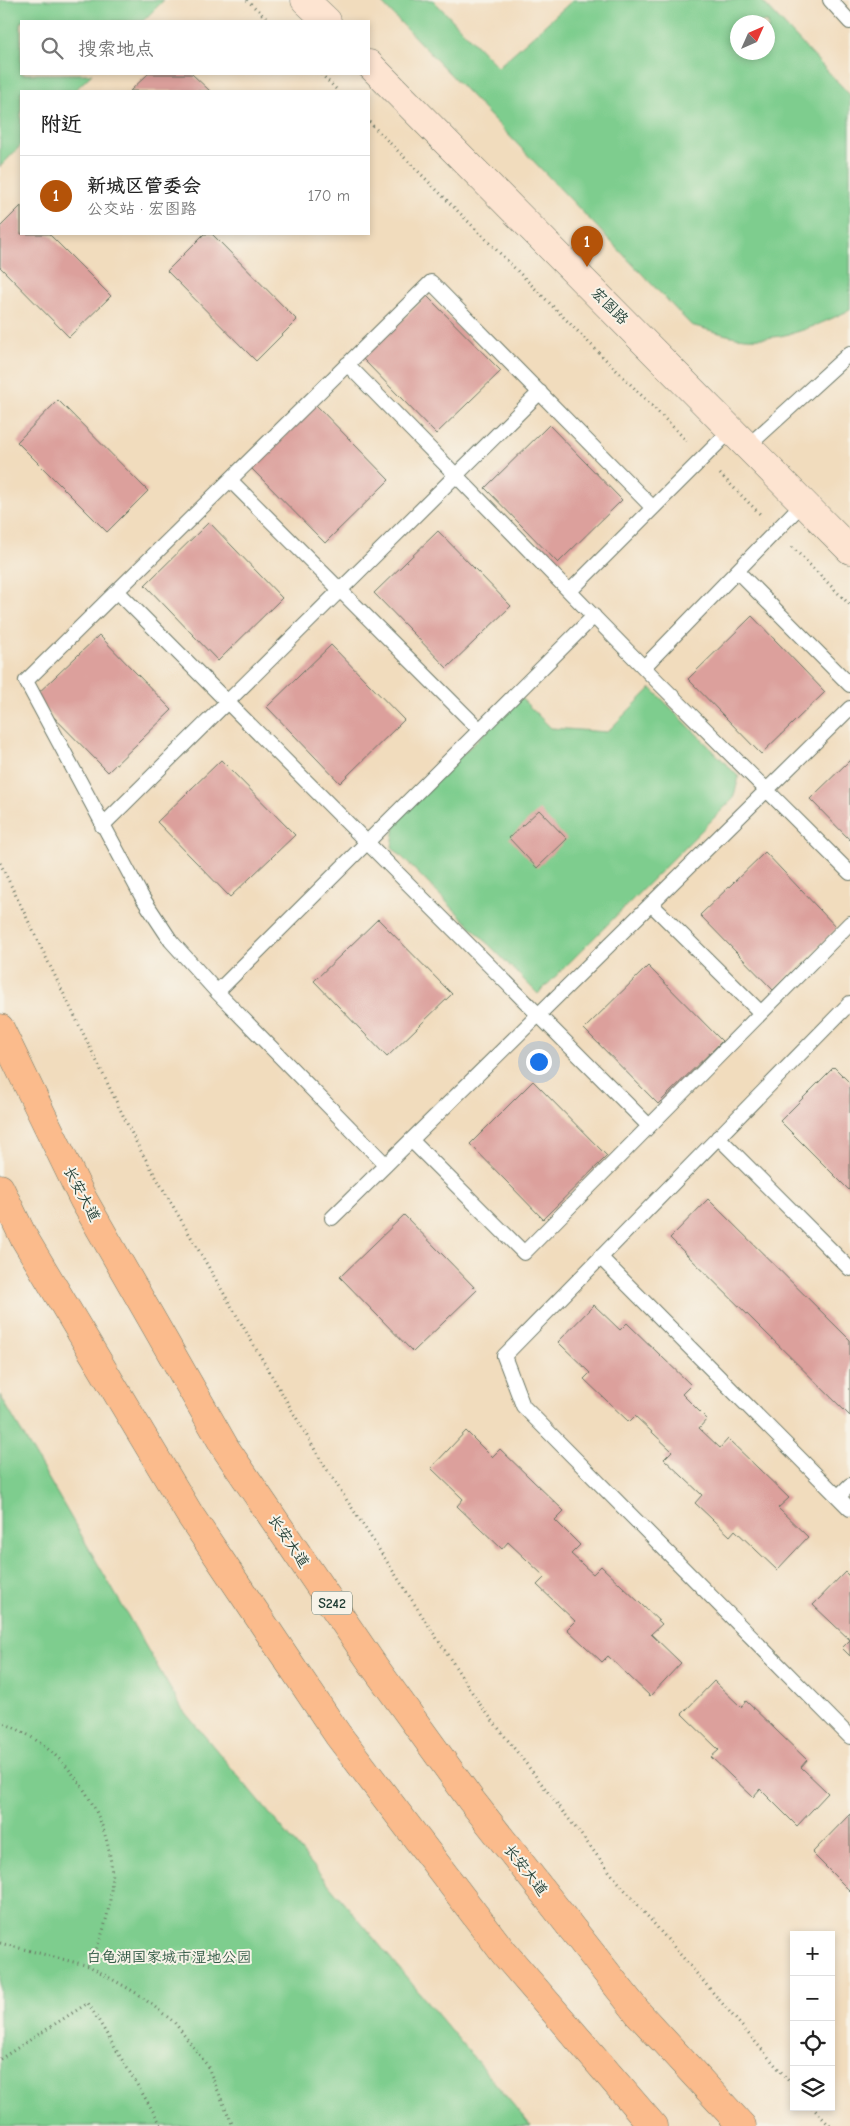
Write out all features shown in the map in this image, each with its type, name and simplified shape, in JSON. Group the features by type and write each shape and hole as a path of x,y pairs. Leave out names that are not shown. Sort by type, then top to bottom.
{"main road":[{"name":"长安大道","path":"0,1028 83,1199 226,1448 374,1666 471,1800 639,2014 742,2126"},
{"path":"0,1188 23,1236 190,1515 338,1735 504,1953 653,2126"}],"street":[{"path":"305,0 326,20"},
{"name":"宏图路","path":"370,65 850,550"}],"lane":[{"path":"830,0 850,22"},
{"path":"386,1165 217,992 171,941 142,897 102,826 26,681 431,282 653,508"},
{"path":"570,591 703,457 740,438 850,353"},
{"path":"347,364 644,667 850,873"},
{"path":"102,826 540,392"},
{"path":"230,480 479,730"},
{"path":"644,667 803,503"},
{"path":"737,571 850,684"},
{"path":"118,591 649,1126"},
{"path":"217,992 594,616"},
{"path":"332,1218 850,708"},
{"path":"652,904 761,1013"},
{"path":"411,1140 524,1253 850,924"},
{"path":"850,1003 504,1356 523,1406 850,1737"},
{"path":"718,1137 850,1269"},
{"path":"600,1257 850,1509"},
{"path":"838,1497 850,1485"}],"path":[{"path":"247,0 267,20"},
{"path":"322,75 337,90"},
{"path":"370,123 850,605"},
{"path":"0,863 138,1146 322,1462 479,1703 612,1876 790,2082"},
{"path":"0,1722 51,1750 80,1782 100,1818 110,1857 110,1900 102,1940 89,1966"},
{"path":"0,1942 89,1966 138,1994 174,2022 207,2065 233,2126"},
{"path":"0,2060 88,2003 162,2126"},
{"path":"816,2111 830,2126"}],"green space":[{"path":"0,0 164,0 144,20 20,20 20,75 91,75 75,90 20,90 20,146 0,167"},
{"path":"379,0 433,0 498,67 573,0 761,0 850,95 850,310 809,328 781,336 752,338 719,333 691,325"},
{"path":"651,688 739,777 733,799 538,994 392,847 396,818 521,698 551,728 607,732"},
{"name":"白龟湖国家城市湿地公园","path":"0,1395 182,1709 531,2126 0,2126"}],"building":[{"path":"147,75 193,75 209,90 131,90"},
{"path":"20,207 20,235 50,235 111,296 69,337 0,267 0,227"},
{"path":"203,235 213,235 297,320 256,361 167,271"},
{"path":"427,296 501,371 436,434 363,359"},
{"path":"58,400 148,491 107,532 17,442"},
{"path":"316,405 389,480 325,543 251,468"},
{"path":"549,425 622,500 558,563 485,488"},
{"path":"209,522 282,598 218,661 145,585"},
{"path":"438,531 511,606 447,668 374,593"},
{"path":"752,616 825,692 761,754 688,679"},
{"path":"99,635 172,710 108,772 34,697"},
{"path":"331,645 404,720 340,783 267,707"},
{"path":"221,760 295,835 230,897 157,822"},
{"path":"850,760 850,840 810,799"},
{"path":"539,810 567,839 537,868 509,838"},
{"path":"765,852 837,928 773,990 700,915"},
{"path":"378,919 452,994 387,1057 314,981"},
{"path":"648,966 722,1041 658,1104 584,1029"},
{"path":"834,1067 850,1083 850,1191 780,1121"},
{"path":"533,1081 607,1156 543,1219 470,1144"},
{"path":"708,1199 850,1340 850,1416 670,1238"},
{"path":"404,1215 477,1290 413,1352 340,1277"},
{"path":"594,1305 620,1330 627,1323 691,1385 682,1394 707,1419 699,1428 720,1448 728,1439 789,1498 778,1508 808,1537 777,1570 735,1530 730,1536 695,1503 702,1495 664,1459 672,1451 635,1416 629,1422 584,1379 590,1373 558,1342"},
{"path":"466,1431 492,1457 500,1449 564,1511 555,1520 580,1545 571,1554 593,1574 601,1566 662,1624 651,1634 681,1663 650,1696 608,1656 602,1662 567,1629 575,1621 537,1585 545,1577 508,1542 502,1549 457,1506 463,1499 431,1468"},
{"path":"845,1572 850,1577 850,1640 813,1605"},
{"path":"850,1640 850,1656 842,1648"},
{"path":"714,1681 741,1707 746,1701 807,1760 801,1767 828,1793 797,1826 760,1789 753,1797 711,1757 719,1750 682,1714"},
{"path":"850,1814 850,1891 812,1853"}],"place":[{"name":"新城区管委会","path":"587,267"}]}
